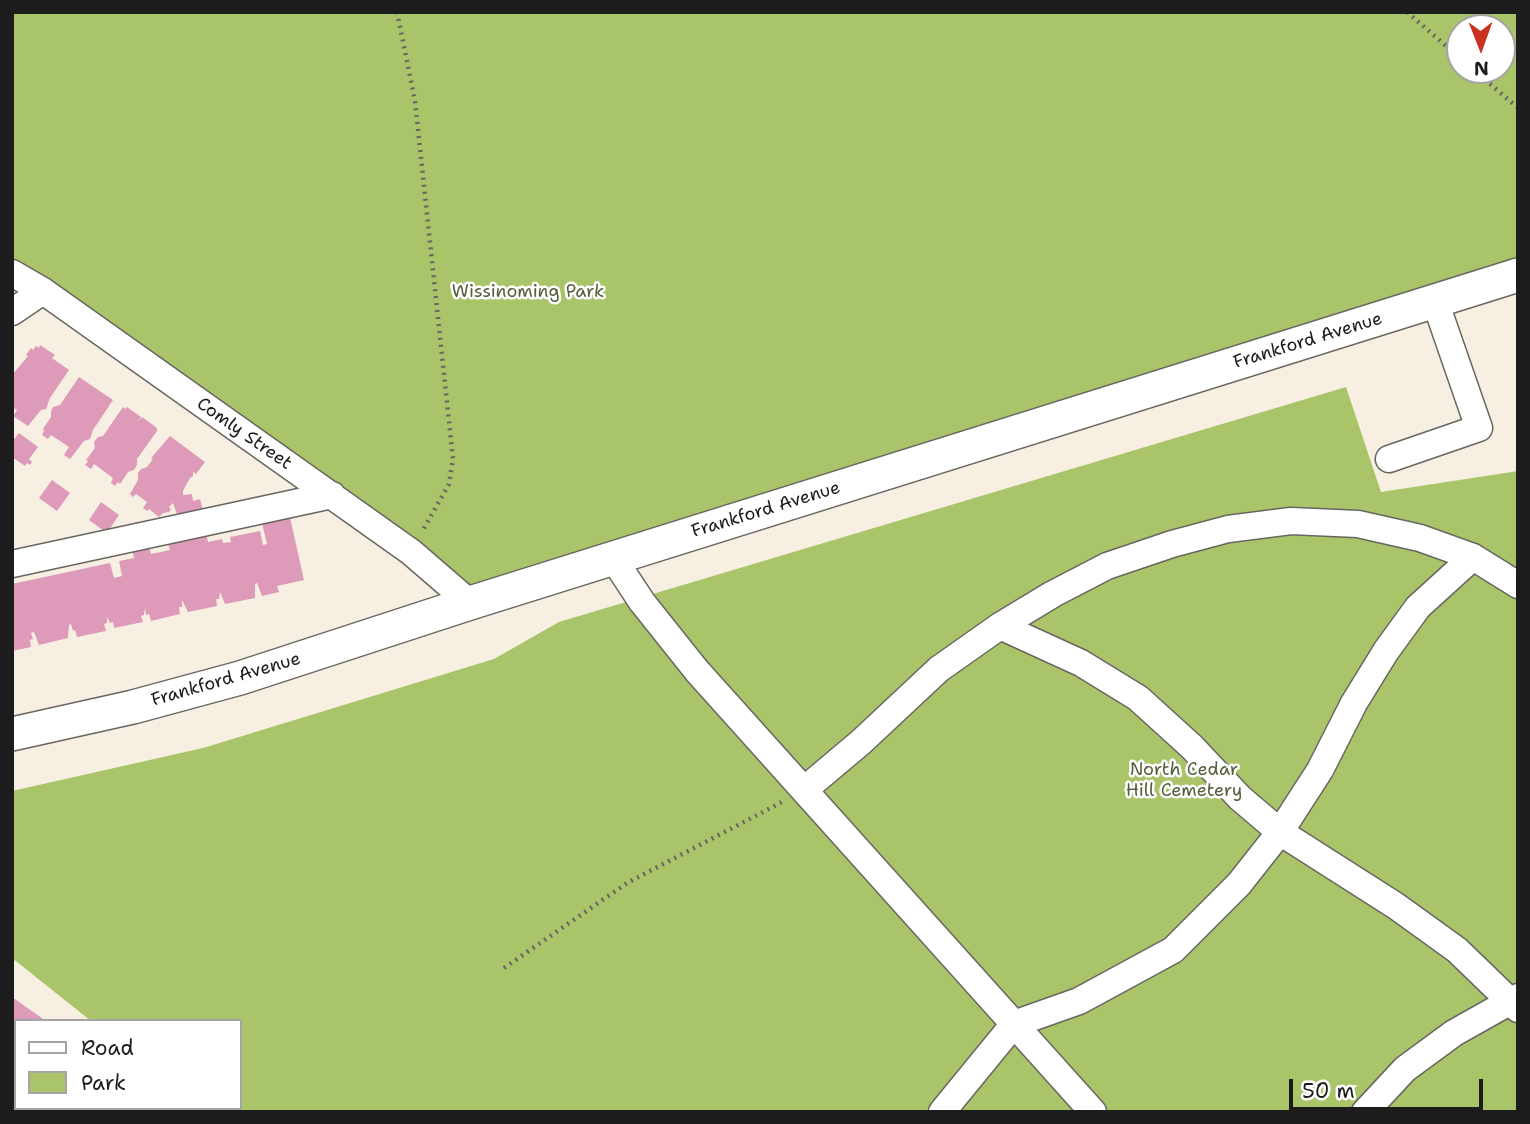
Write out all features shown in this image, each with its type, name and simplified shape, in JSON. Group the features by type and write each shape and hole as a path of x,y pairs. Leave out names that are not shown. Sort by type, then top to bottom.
{"main road":[{"name":"Frankford Avenue","path":"12,734 133,707 240,678 470,603 1518,275"}],"street":[{"name":"Comly Street","path":"12,273 43,290 332,495 411,552 470,603"},
{"path":"12,312 43,290"},
{"path":"1389,459 1479,428 1435,301"},
{"path":"12,564 332,495"},
{"path":"804,790 939,670 1000,626 1107,566 1172,544 1228,529 1291,521 1358,524 1420,538 1474,557 1518,585"},
{"path":"942,1112 1014,1024 1079,1001 1173,950 1239,884 1280,832 1320,770 1354,703 1418,607 1474,557"},
{"path":"613,558 642,602 698,671 1093,1112"},
{"path":"1000,626 1081,663 1138,698 1192,747 1240,798 1280,832 1396,906 1457,950 1516,1002 1454,1033 1405,1069 1365,1112"}],"path":[{"path":"397,12 415,101 453,459 449,484 411,552"},
{"path":"1407,12 1446,46"},
{"path":"1490,84 1518,108"},
{"path":"504,968 627,883 804,790"}],"green space":[{"name":"Wissinoming Park","path":"12,12 1518,12 1518,275 470,603 12,273"},
{"name":"North Cedar Hill Cemetery","path":"1346,387 1381,492 1518,471 1518,1112 202,1112 200,1110 242,1110 242,1019 88,1019 12,958 12,791 203,748 494,659 559,622"}],"building":[{"path":"40,345 55,355 52,358 69,370 50,398 46,409 41,410 28,426 13,416 17,410 12,407 12,375 28,356 26,355 31,348 39,348"},
{"path":"79,377 113,400 90,439 84,441 70,459 64,455 69,447 51,435 48,439 42,435 53,407 60,405"},
{"path":"123,407 141,417 137,422 142,417 157,428 157,431 137,459 134,470 128,472 120,484 118,482 115,486 111,483 113,478 94,464 91,469 85,465 95,448 94,442 103,436"},
{"path":"19,433 38,447 29,459 32,462 30,465 27,463 25,466 12,457 12,442"},
{"path":"170,436 205,462 196,474 193,472 183,491 183,495 192,494 193,501 200,499 203,511 178,517 173,503 169,512 159,517 143,508 147,502 136,494 133,497 130,494 138,480 138,473 147,467 153,459 151,458"},
{"path":"52,480 70,493 57,511 39,498"},
{"path":"101,502 119,515 107,533 89,520"},
{"path":"289,513 304,580 277,586 279,592 262,596 257,583 255,598 225,604 220,592 219,599 216,599 217,606 188,612 182,600 180,614 151,621 145,608 144,615 141,616 143,622 114,628 113,622 110,623 107,617 107,623 104,624 106,631 77,637 71,624 68,638 39,645 34,632 31,633 31,647 12,651 12,584 110,563 114,578 122,576 119,561 134,558 132,548 149,545 151,554 170,550 167,541 206,532 208,542 222,539 223,543 231,542 230,537 260,531 263,545 267,544 261,519"},
{"path":"12,997 43,1019 14,1019 14,1032"},
{"path":"126,1110 176,1112 128,1112"}]}
